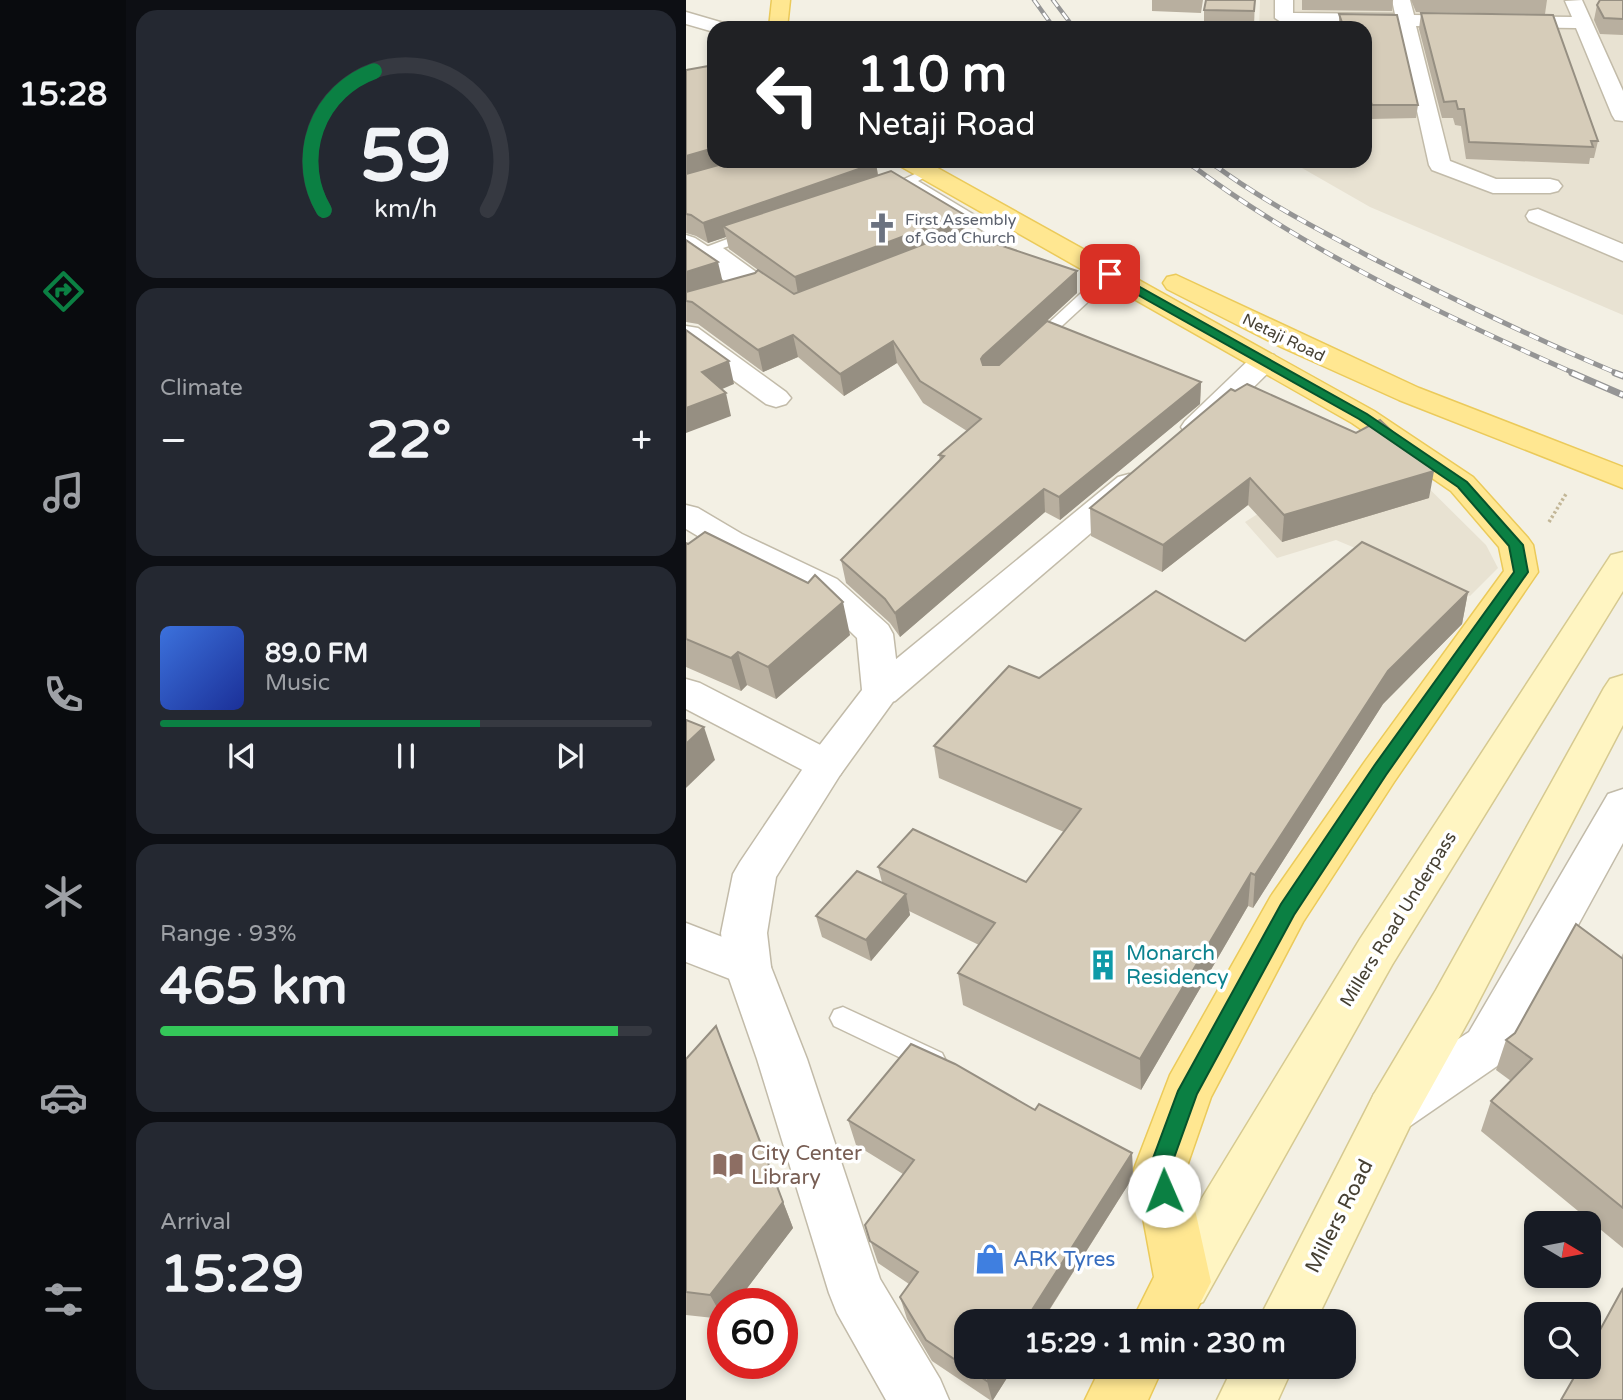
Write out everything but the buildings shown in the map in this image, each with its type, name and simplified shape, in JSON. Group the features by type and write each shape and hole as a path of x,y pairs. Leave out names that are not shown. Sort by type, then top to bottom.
{"main road":[{"path":"779,21 781,0"},
{"name":"Netaji Road","path":"910,174 1173,282 1291,341 1409,394 1618,476"},
{"name":"Netaji Road","path":"1012,217 1363,416 1462,484 1516,545 1521,572"},
{"name":"Millers Road Underpass","path":"1172,1302 1376,952 1623,563"},
{"path":"1172,1302 1147,1163 1287,909 1380,771 1521,572"},
{"path":"1392,1110 1460,992 1623,688"},
{"name":"Millers Road","path":"1292,1309 1392,1110"},
{"path":"1115,1400 1127,1379"},
{"path":"1247,1400 1258,1379"}],"street":[{"path":"1284,0 1284,18 1403,10 1583,23"},
{"path":"1573,0 1623,115"},
{"path":"1403,10 1440,165 1493,186 1550,186"},
{"path":"686,18 707,24"},
{"path":"1538,216 1623,253"},
{"path":"686,243 750,286 686,306"},
{"path":"686,332 776,398"},
{"path":"919,1400 857,1293 782,1059 748,967 744,933 755,874 826,765 881,692 1210,415 1264,361"},
{"path":"686,515 730,541 825,587 875,634 881,692"},
{"path":"686,692 826,765"},
{"path":"1392,1110 1486,1047 1564,937 1623,805"},
{"path":"686,942 748,967"}],"lane":[{"path":"933,257 1012,217"},
{"path":"765,229 713,247 776,293"},
{"path":"1021,357 1110,274"},
{"path":"844,1018 953,1070"}],"path":[{"path":"1521,572 1569,489 1580,461"}],"shaded area":[{"path":"1260,0 1623,0 1623,315 1370,207 1302,168 1372,168 1372,21 1259,21"},
{"path":"1378,438 1486,545 1498,568 1470,596 1336,540 1277,558 1245,522"}],"railway":[{"path":"1034,0 1049,21"},
{"path":"1053,0 1069,21"},
{"path":"1196,168 1280,225 1377,280 1576,374"},
{"path":"1218,168 1314,227 1378,261 1497,320 1619,374"},
{"path":"1572,373 1623,395"},
{"path":"1615,373 1623,376"}],"place":[{"name":"First Assembly of God Church","path":"882,228"},
{"name":"Monarch Residency","path":"1103,965"},
{"name":"City Center Library","path":"728,1165"},
{"name":"ARK Tyres","path":"990,1259"}],"route":[{"path":"1110,274 1363,416 1462,484 1516,545 1521,572 1380,771 1287,909 1188,1091 1160,1169 1164,1191"}]}
